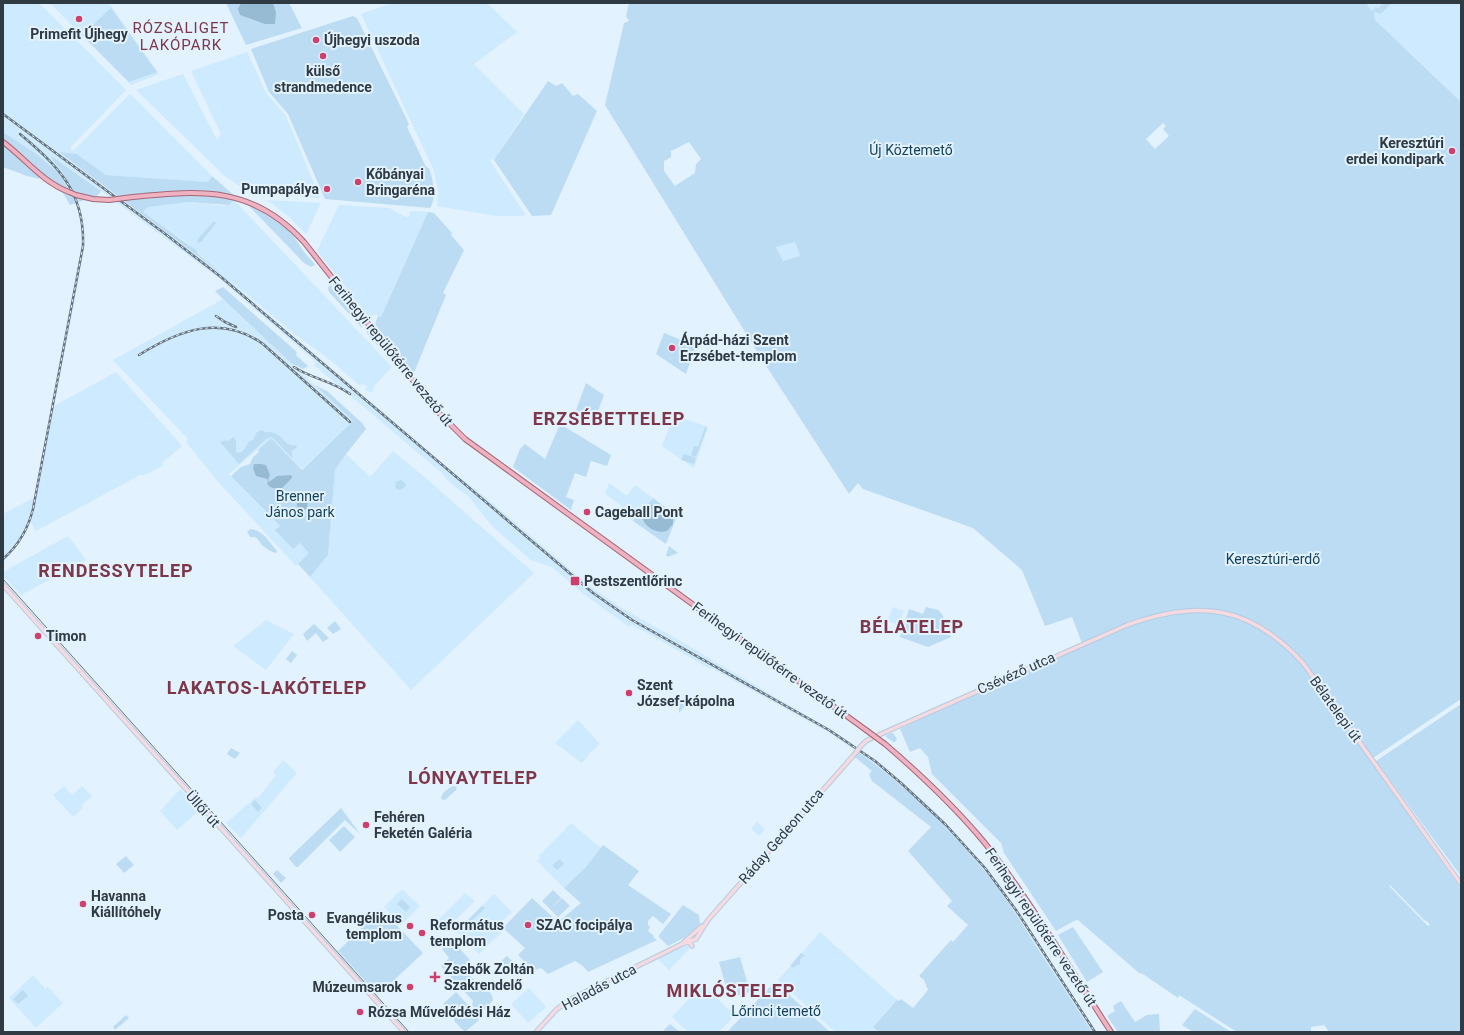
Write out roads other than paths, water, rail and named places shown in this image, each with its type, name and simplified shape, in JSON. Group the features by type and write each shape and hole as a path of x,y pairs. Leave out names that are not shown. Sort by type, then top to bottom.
{"main road":[{"name":"Ferihegyi repülőtérre vezető út","path":"3,142 19,154 38,173 56,187 76,195 93,199 108,200 193,192 210,193 250,203 278,218 304,242 426,398 460,434 866,730 939,793 957,811 989,849 1025,898 1111,1032"},
{"name":"Üllői út","path":"3,585 404,1032"},
{"name":"Bélatelepi út","path":"1162,614 1195,610 1209,610 1225,613 1254,624 1269,632 1284,644 1303,663 1461,884"},
{"name":"Csévéző utca","path":"872,738 1127,625 1162,614"},
{"name":"Ráday Gedeon utca","path":"684,943 696,939 705,924 861,746 872,738"},
{"path":"684,943 705,924"},
{"path":"684,943 689,942 692,946"},
{"name":"Haladás utca","path":"536,1032 563,1004 684,943"}],"tram line":[{"path":"3,579 409,1032"}],"railway":[{"path":"3,114 221,277 593,593 632,620 829,730 875,761 946,825 985,868 1016,910 1095,1032"},
{"path":"3,559 22,537 33,509 83,246 82,227 79,210 74,195 57,169 20,134"},
{"path":"216,316 236,327"},
{"path":"139,355 154,346 185,333 200,329 216,328 232,330 247,335 263,344 350,422"},
{"path":"294,367 343,389 350,394"}],"place":[{"name":"Primefit Újhegy","path":"79,19"},
{"name":"Újhegyi uszoda","path":"316,40"},
{"name":"külső strandmedence","path":"323,56"},
{"name":"Keresztúri erdei kondipark","path":"1452,151"},
{"name":"Kőbányai Bringaréna","path":"358,182"},
{"name":"Pumpapálya","path":"327,189"},
{"name":"Árpád-házi Szent Erzsébet-templom","path":"672,348"},
{"name":"Cageball Pont","path":"587,512"},
{"name":"Pestszentlőrinc","path":"575,581"},
{"name":"Timon","path":"38,636"},
{"name":"Szent József-kápolna","path":"629,693"},
{"name":"Fehéren Feketén Galéria","path":"366,825"},
{"name":"Havanna Kiállítóhely","path":"83,904"},
{"name":"Posta","path":"312,915"},
{"name":"SZAC focipálya","path":"528,925"},
{"name":"Evangélikus templom","path":"410,926"},
{"name":"Református templom","path":"422,933"},
{"name":"Zsebők Zoltán Szakrendelő","path":"435,977"},
{"name":"Múzeumsarok","path":"410,987"},
{"name":"Rózsa Művelődési Ház","path":"360,1012"}],"district":[{"name":"RÓZSALIGET LAKÓPARK","path":"181,36"},
{"name":"ERZSÉBETTELEP","path":"609,419"},
{"name":"RENDESSYTELEP","path":"116,571"},
{"name":"BÉLATELEP","path":"912,627"},
{"name":"LAKATOS-LAKÓTELEP","path":"267,688"},
{"name":"LÓNYAYTELEP","path":"473,778"},
{"name":"MIKLÓSTELEP","path":"731,991"}],"park label":[{"name":"Új Köztemető","path":"911,150"},
{"name":"Brenner János park","path":"300,504"},
{"name":"Keresztúri-erdő","path":"1273,559"},
{"name":"Lőrinci temető","path":"776,1011"}]}
